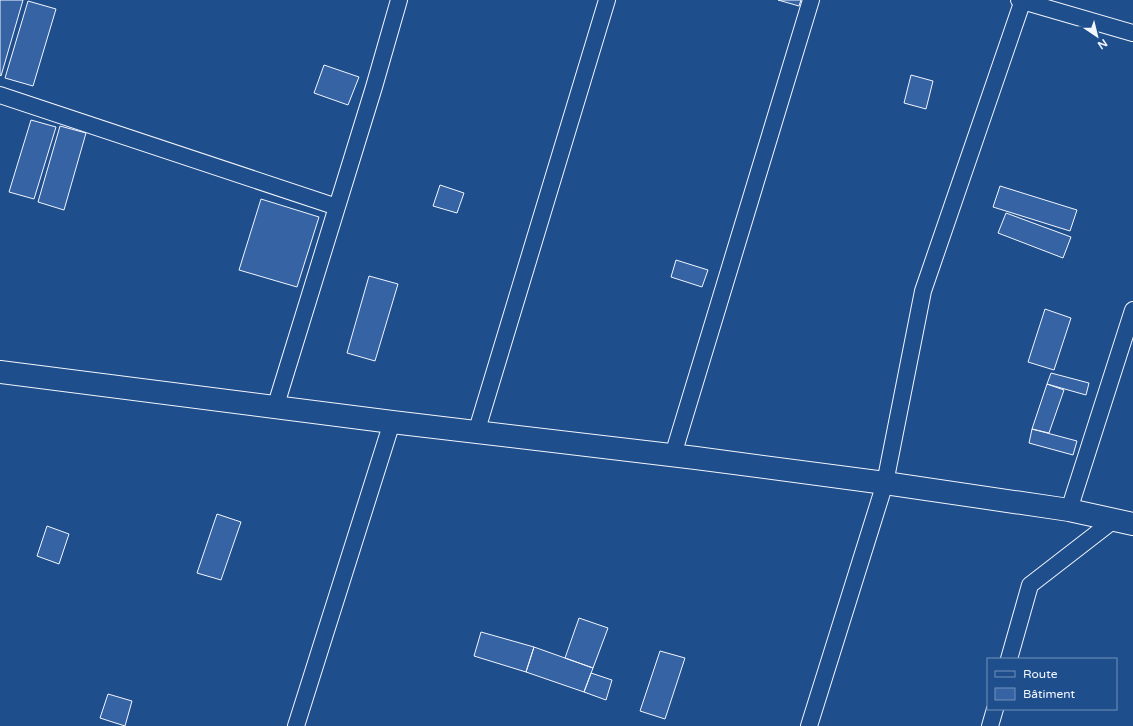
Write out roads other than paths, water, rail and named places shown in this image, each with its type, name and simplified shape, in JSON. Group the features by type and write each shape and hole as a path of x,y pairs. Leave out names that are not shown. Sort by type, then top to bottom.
{"main road":[{"path":"0,372 275,408 476,433 673,455 885,483 1069,510 1124,522"}],"street":[{"path":"275,408 400,0"},
{"path":"476,433 607,0"},
{"path":"673,455 811,0"},
{"path":"808,726 885,483 923,292 1021,0 1133,33"},
{"path":"0,95 337,207"},
{"path":"1069,510 1133,310"},
{"path":"296,726 392,422"},
{"path":"1009,658 1030,586 1124,522"},
{"path":"990,726 995,710"}]}
